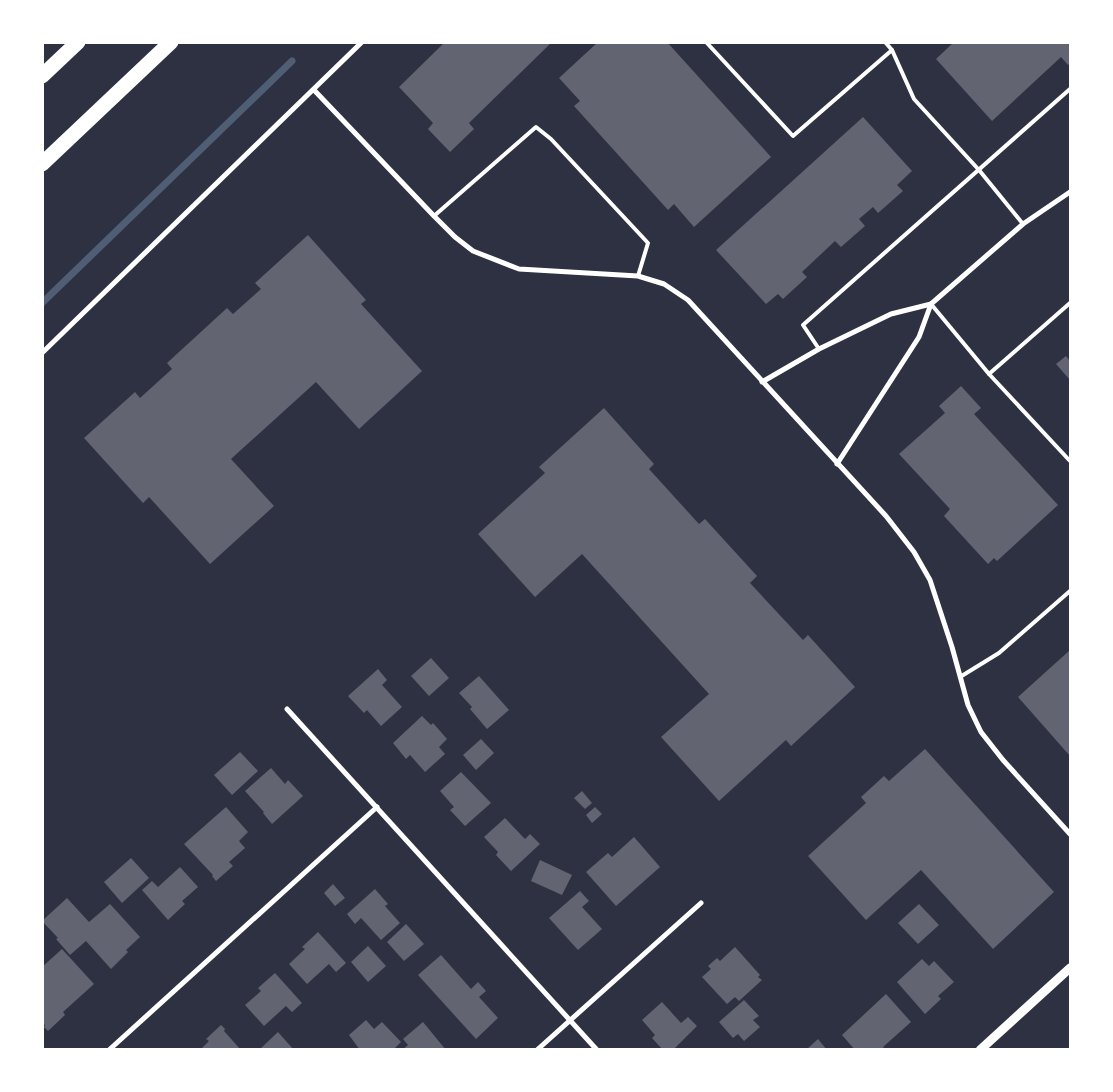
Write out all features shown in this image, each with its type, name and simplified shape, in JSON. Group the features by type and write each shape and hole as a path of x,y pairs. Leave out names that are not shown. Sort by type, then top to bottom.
{"highway":[{"path":"42,76 78,42"},
{"path":"42,164 171,42"}],"street":[{"path":"42,353 362,42"},
{"path":"314,90 434,216 455,237 473,250 519,269 638,276 664,284 688,300 886,516 914,552 926,573 939,603 968,705 981,732 1070,834"},
{"path":"837,464 919,337 932,304 1023,224 1070,192"},
{"path":"762,382 819,349 891,314 932,304"},
{"path":"286,709 596,1050"},
{"path":"109,1050 377,807"},
{"path":"537,1050 701,903"},
{"path":"980,1050 1070,968"}],"lane":[{"path":"706,42 793,136 892,50"},
{"path":"885,42 892,50 914,99 979,170 1023,224"},
{"path":"819,349 803,325 1070,89"},
{"path":"434,216 536,127 552,138 648,243 638,276"},
{"path":"989,374 1070,303"},
{"path":"932,304 989,374 1070,461"},
{"path":"960,677 999,653 1070,591"}],"building":[{"path":"445,42 552,42 469,123 474,129 450,152 428,129 433,123 399,87"},
{"path":"598,42 667,42 771,157 694,227 674,204 668,210 574,106 580,101 559,78"},
{"path":"954,42 1070,42 1070,63 1068,65 1061,57 992,121 936,59"},
{"path":"863,117 912,171 897,185 903,191 878,213 873,207 859,219 865,226 841,247 835,241 802,272 807,277 783,299 778,294 766,304 716,250"},
{"path":"308,235 366,300 361,304 422,371 359,429 316,382 231,459 274,506 210,564 149,497 143,503 84,438 135,392 140,398 172,369 167,363 227,308 233,314 261,289 255,283"},
{"path":"1066,356 1070,361 1070,380 1056,364"},
{"path":"961,386 981,408 974,414 1058,505 997,561 994,558 988,564 944,516 950,509 899,454 945,413 939,406"},
{"path":"604,408 654,464 649,469 699,524 705,519 757,576 750,583 803,640 808,635 855,687 791,746 786,740 719,801 661,737 709,694 582,554 535,597 478,534 545,473 539,467"},
{"path":"1070,650 1070,756 1018,697"},
{"path":"431,658 449,678 429,696 411,676"},
{"path":"378,669 387,680 382,685 402,707 381,726 367,710 364,713 348,696"},
{"path":"479,676 509,710 487,729 470,709 472,707 459,693"},
{"path":"422,716 431,725 433,723 447,739 439,747 445,754 425,772 410,755 406,759 393,743"},
{"path":"481,739 494,753 476,770 463,755"},
{"path":"925,749 1054,892 993,949 921,870 866,920 808,856 866,803 861,797 884,776 889,781"},
{"path":"240,752 258,771 232,795 214,775"},
{"path":"271,768 285,784 288,780 303,796 272,824 245,791"},
{"path":"461,772 491,803 465,826 450,810 454,807 440,791"},
{"path":"582,791 592,803 585,809 574,798"},
{"path":"226,807 248,832 239,841 245,848 229,862 233,866 216,881 213,875 184,844"},
{"path":"595,807 602,814 592,823 586,815"},
{"path":"505,818 525,839 530,834 540,844 511,871 496,855 498,852 484,837"},
{"path":"634,837 660,867 616,906 586,872 608,853 612,857"},
{"path":"131,858 149,878 122,903 104,882"},
{"path":"540,860 572,875 562,895 531,881"},
{"path":"180,867 198,887 182,901 185,904 168,920 142,890 152,881 158,887"},
{"path":"333,884 345,898 335,906 324,893"},
{"path":"375,889 388,904 385,906 400,923 381,940 361,918 355,924 347,914"},
{"path":"580,891 589,901 582,907 602,929 578,950 549,918"},
{"path":"67,898 89,922 110,904 140,937 126,950 128,952 111,969 86,941 70,955 56,939 58,938 42,921"},
{"path":"919,904 939,925 918,944 898,923"},
{"path":"406,924 424,944 404,961 387,942"},
{"path":"318,932 346,963 336,972 329,964 307,984 289,964 305,949 302,947"},
{"path":"368,946 386,966 368,982 351,962"},
{"path":"735,947 760,975 758,977 762,980 739,1001 735,997 727,1004 702,977 711,969 708,966 717,958 720,961"},
{"path":"62,949 94,984 63,1012 65,1015 48,1031 42,1023 42,967"},
{"path":"441,955 471,989 478,982 486,991 479,997 498,1018 476,1039 418,975"},
{"path":"922,959 929,966 934,961 954,982 938,996 941,999 925,1014 897,982"},
{"path":"275,973 302,1003 292,1012 286,1006 264,1026 245,1005 261,991 258,988"},
{"path":"886,994 911,1022 883,1047 886,1050 855,1050 842,1035"},
{"path":"744,1000 759,1016 753,1020 760,1027 744,1041 738,1034 733,1038 719,1022"},
{"path":"662,1002 681,1023 688,1017 697,1026 673,1050 663,1050 652,1038 655,1035 642,1020"},
{"path":"366,1020 374,1029 382,1022 401,1042 393,1050 360,1050 349,1035"},
{"path":"423,1022 446,1050 402,1050 408,1045 403,1039"},
{"path":"221,1025 241,1050 200,1050 209,1041 206,1039"},
{"path":"278,1032 294,1050 259,1050"},
{"path":"818,1039 827,1050 806,1050"}],"waterway":[{"path":"42,303 292,61"}]}
